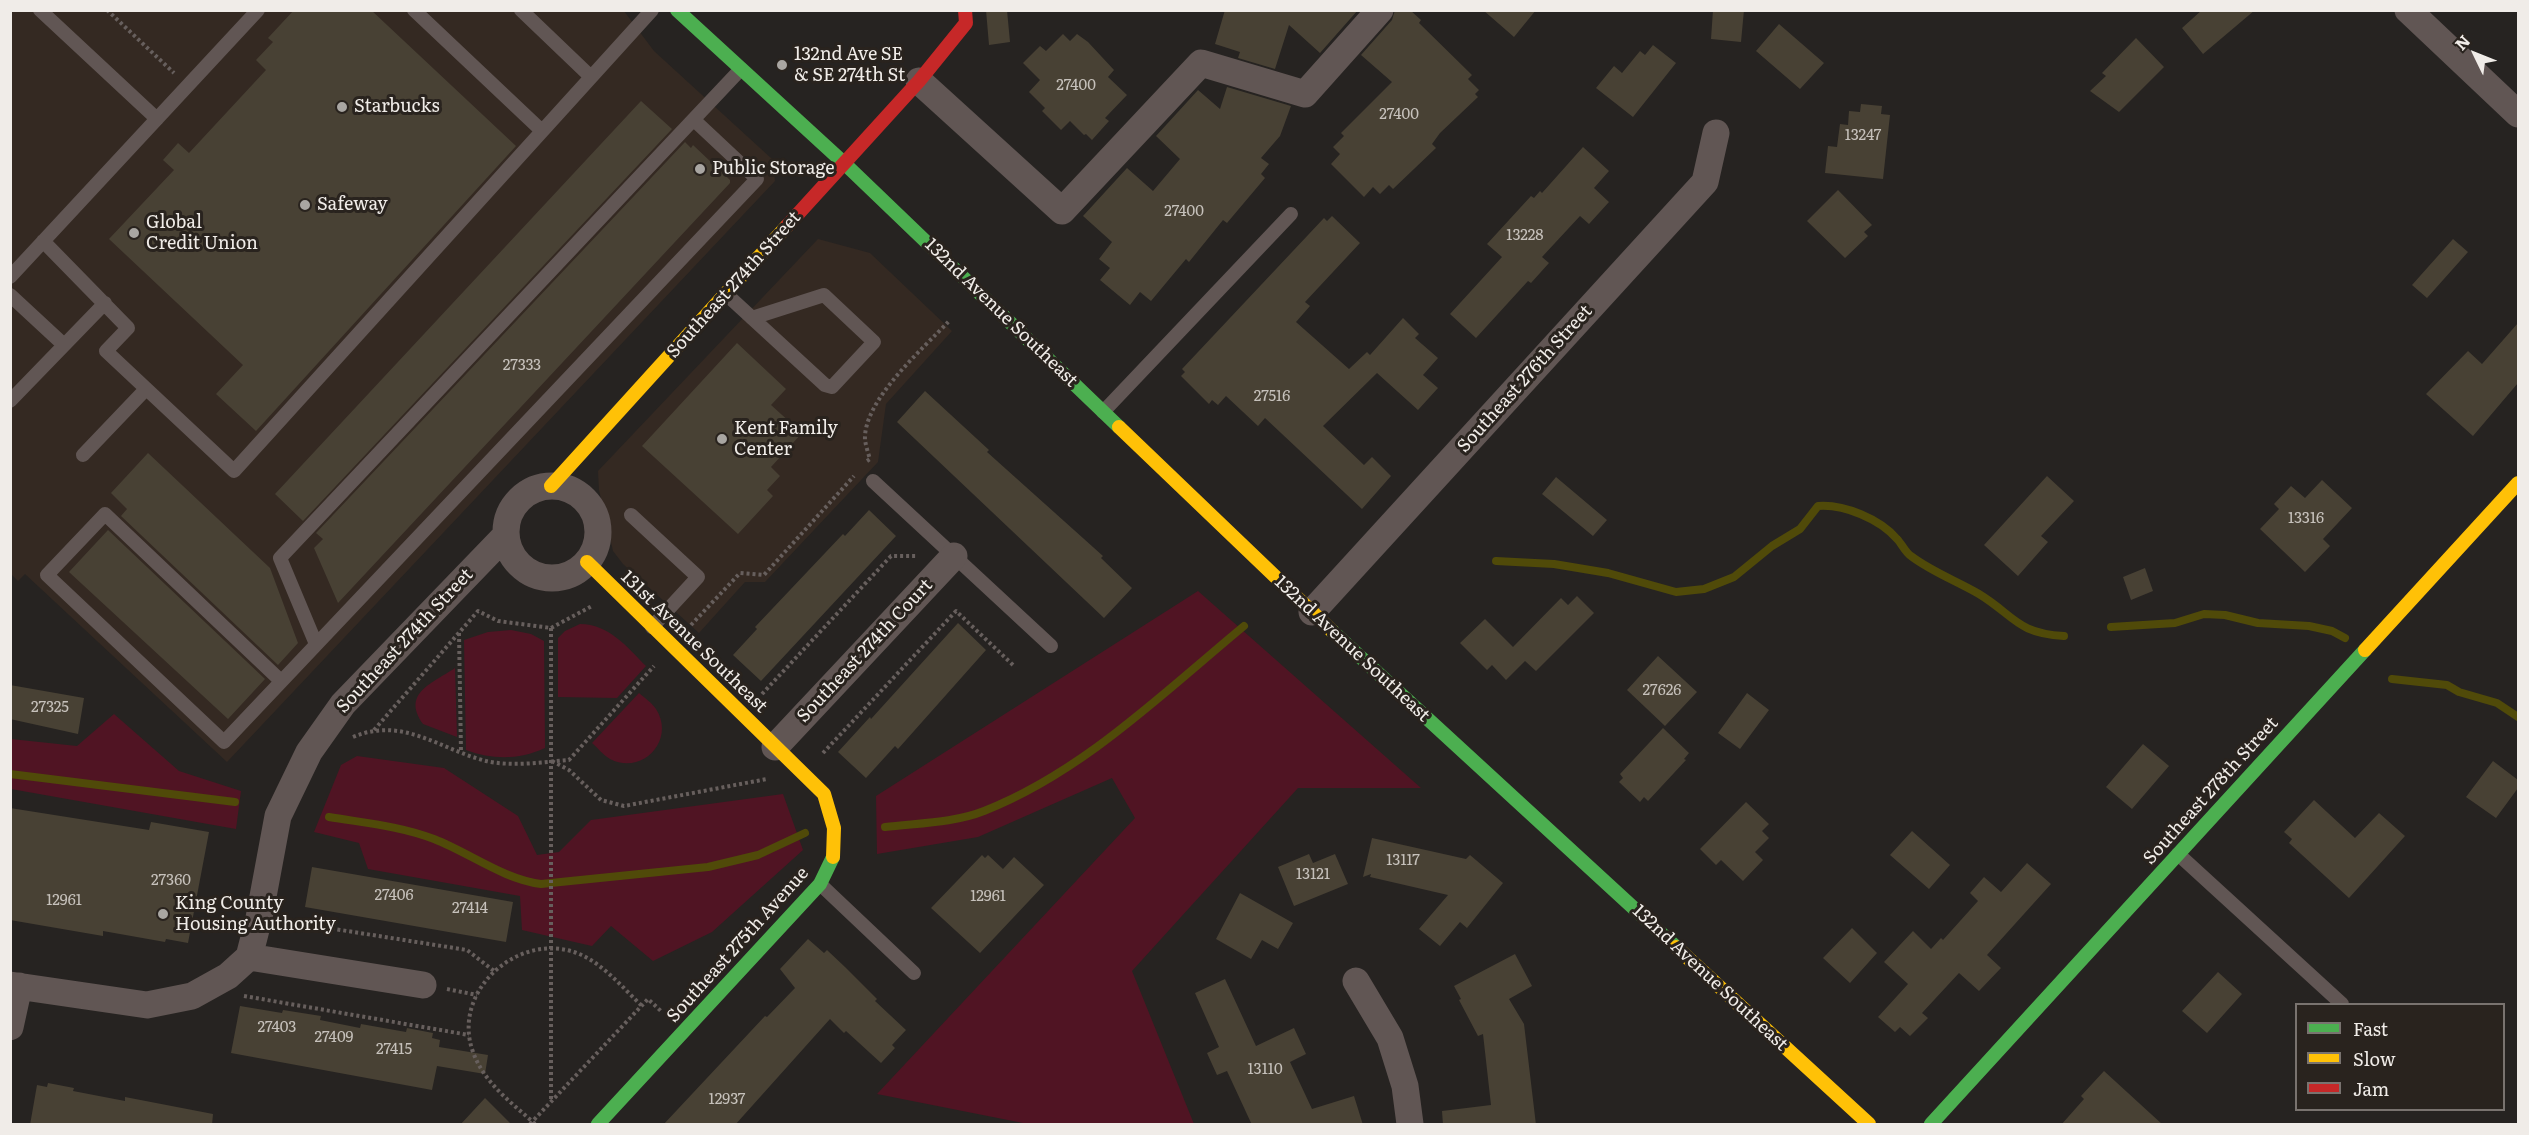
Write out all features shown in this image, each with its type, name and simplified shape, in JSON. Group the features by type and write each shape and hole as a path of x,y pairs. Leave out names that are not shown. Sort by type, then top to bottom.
{"street":[{"name":"132nd Avenue Southeast","path":"677,10 845,164 1312,612 1869,1125"},
{"path":"845,164 919,81 966,23 965,10"},
{"path":"919,81 1062,211 1201,63 1305,94 1380,10"},
{"path":"2408,10 2518,114"},
{"name":"Southeast 276th Street","path":"1312,612 1705,182 1716,134"},
{"name":"Southeast 274th Street","path":"249,957 260,918 278,816 309,752 343,704 506,535 508,520 514,507 530,493 550,486 845,164"},
{"name":"Southeast 278th Street","path":"1931,1125 2518,483"},
{"path":"506,535 510,550 518,563 537,575 560,577 574,572 587,562 598,535 593,513 579,495 566,488 550,486"},
{"name":"Southeast 274th Court","path":"776,747 954,556"},
{"name":"131st Avenue Southeast","path":"587,562 776,747"},
{"name":"Southeast 275th Avenue","path":"598,1125 820,884 833,861 835,843 831,814 824,794 776,747"},
{"path":"10,1027 15,985 147,1005 192,996 228,976 249,957 423,985"},
{"path":"1356,981 1390,1038 1405,1086 1410,1125"}],"lane":[{"path":"40,10 157,119"},
{"path":"10,277 258,10"},
{"path":"414,10 542,131"},
{"path":"521,10 591,77"},
{"path":"43,242 128,328 106,351 234,471 652,10"},
{"path":"316,644 280,558 741,69"},
{"path":"281,681 105,514 47,575 224,742 757,179 694,120"},
{"path":"1103,412 1290,214"},
{"path":"726,294 752,318 825,385 832,387 874,342 824,295 752,318"},
{"path":"10,295 64,345"},
{"path":"10,401 105,303"},
{"path":"83,455 146,389"},
{"path":"873,481 1051,646"},
{"path":"631,515 698,577 652,627"},
{"path":"2178,854 2340,1003"},
{"path":"820,884 915,973"}],"path":[{"path":"107,10 188,86"},
{"path":"743,714 891,556 954,556"},
{"path":"374,730 478,611 498,621 550,628 594,604 612,587"},
{"path":"550,628 551,1102"},
{"path":"459,633 461,752"},
{"path":"260,918 467,950 494,971"},
{"path":"642,1006 588,958 572,951 552,948 527,951 510,958 480,986 470,1017 469,1035 475,1058 489,1082 533,1124 551,1102 642,1006 648,999 667,1016"},
{"path":"240,996 469,1035"}],"shaded area":[{"path":"10,11 624,11 654,51 772,159 775,181 227,762 25,574 18,581 11,574"},
{"path":"818,239 870,253 952,331 886,404 878,462 765,582 745,582 699,633 623,564 613,551 599,490 598,471"},
{"path":"1198,591 1421,788 1298,788 1132,971 1194,1124 1028,1124 877,1094 1135,818 1112,778 978,837 877,854 876,796"},
{"path":"580,624 609,632 646,666 617,698 558,697 558,638 565,631"},
{"path":"511,630 531,634 544,641 545,748 516,757 486,756 466,750 464,640 488,632"},
{"path":"455,668 457,737 423,724 417,713 416,704 422,690"},
{"path":"639,693 656,709 661,721 662,732 659,743 644,759 634,763 622,763 610,759 592,743"},
{"path":"114,714 179,771 241,791 236,829 11,789 11,739 77,746"},
{"path":"357,756 444,768 518,816 537,855 559,852 591,820 783,794 803,850 712,932 653,961 611,926 592,946 522,930 520,896 368,869 359,843 314,832 341,765"}],"building":[{"name":"Safeway","path":"294,10 371,10 516,146 256,431 216,394 243,365 109,239 174,170 163,160 178,143 189,153 266,70 256,60 273,42 268,38"},
{"path":"986,10 1007,10 1010,42 989,45"},
{"path":"1225,10 1358,10 1320,53 1289,25 1275,69 1238,58 1240,52 1215,44"},
{"path":"1395,10 1410,10 1421,20 1419,23 1472,75 1468,79 1479,90 1475,94 1478,97 1440,133 1432,144 1436,148 1393,189 1389,185 1380,194 1373,187 1364,197 1331,164 1340,154 1333,147 1344,136 1341,133 1392,82 1361,55 1392,20"},
{"path":"1483,10 1536,10 1514,37"},
{"path":"1713,10 1744,10 1741,42 1711,39"},
{"path":"2202,10 2255,10 2203,54 2182,28"},
{"path":"1779,24 1824,63 1800,89 1756,51"},
{"path":"1063,34 1070,41 1077,34 1088,42 1114,70 1108,77 1127,95 1105,118 1109,121 1092,140 1070,121 1061,130 1042,111 1045,108 1029,92 1040,80 1023,63 1040,46 1046,51"},
{"path":"2136,38 2164,67 2119,112 2090,91 2106,76 2102,73"},
{"path":"1653,45 1676,63 1633,117 1596,88 1614,66 1622,73 1640,51 1645,55"},
{"path":"1227,87 1291,106 1280,136 1261,158 1269,164 1261,174 1265,178 1227,223 1223,220 1189,262 1186,259 1151,301 1140,292 1130,305 1100,280 1110,268 1099,259 1112,242 1083,216 1127,168 1153,191 1180,159 1156,136 1198,90 1220,109"},
{"path":"641,101 672,129 303,521 275,494"},
{"path":"1861,104 1882,106 1881,114 1890,115 1883,179 1825,173 1828,146 1837,147 1840,124 1848,125 1849,111 1860,112"},
{"path":"685,142 691,148 693,145 730,180 730,183 338,603 314,548 323,539 316,533"},
{"path":"1583,147 1609,171 1594,188 1609,202 1589,224 1580,216 1542,257 1549,263 1531,283 1528,281 1476,338 1450,314 1502,257 1487,244 1531,196 1534,198 1540,191 1542,193"},
{"path":"1838,190 1872,225 1864,232 1868,236 1845,258 1807,221"},
{"path":"1332,216 1360,243 1305,302 1310,306 1296,322 1349,369 1367,352 1370,355 1403,318 1419,334 1415,338 1438,358 1423,375 1438,388 1418,410 1377,373 1323,426 1364,465 1372,457 1391,476 1362,509 1265,418 1258,426 1226,396 1218,405 1212,400 1209,404 1181,376 1185,372 1182,369 1324,218 1327,221"},
{"path":"2453,239 2468,252 2427,298 2412,285"},
{"path":"2518,323 2518,383 2473,436 2426,394 2468,351 2482,364"},
{"name":"Kent Family Center","path":"737,343 786,389 771,405 802,433 771,467 780,476 767,490 773,496 738,534 642,446"},
{"path":"925,391 989,450 987,452 1103,556 1101,558 1132,588 1104,618 897,422"},
{"path":"148,453 270,568 298,643 278,665 121,516 127,509 111,493"},
{"path":"2047,476 2074,501 2041,536 2048,542 2018,576 1984,545"},
{"path":"1556,477 1607,520 1593,536 1542,494"},
{"path":"2322,480 2352,508 2323,539 2330,546 2305,572 2260,529 2279,509 2274,504 2291,486 2305,498"},
{"path":"869,510 896,536 761,681 733,655 757,629 755,627 843,534 845,536"},
{"path":"108,530 265,679 228,719 69,572"},
{"path":"2145,568 2153,591 2131,600 2123,577"},
{"path":"1577,596 1594,613 1536,671 1525,661 1506,680 1492,665 1487,670 1460,643 1485,619 1513,647 1561,598 1568,605"},
{"path":"958,623 986,650 898,749 895,746 866,778 838,752"},
{"path":"1658,656 1697,692 1665,726 1627,690"},
{"path":"10,685 84,698 78,734 10,719"},
{"path":"1747,693 1769,710 1740,749 1718,733"},
{"path":"1663,728 1689,753 1684,759 1686,760 1648,801 1644,797 1640,802 1619,782 1623,778 1620,774"},
{"path":"2143,744 2169,766 2132,809 2106,787"},
{"path":"2493,761 2518,780 2518,788 2496,818 2466,797"},
{"path":"2314,800 2355,838 2379,813 2405,836 2349,898 2289,843 2292,839 2284,832"},
{"path":"1746,802 1769,824 1762,831 1769,838 1755,852 1763,860 1743,881 1721,860 1716,865 1700,849"},
{"path":"10,808 149,830 151,822 209,832 188,943 166,939 165,942 103,931 103,936 10,920"},
{"path":"1912,831 1950,865 1929,889 1890,855"},
{"path":"1372,838 1466,859 1470,855 1503,883 1467,928 1460,922 1440,946 1419,929 1448,895 1370,877 1371,874 1363,877"},
{"path":"1309,854 1313,863 1335,854 1348,884 1294,906 1278,867"},
{"path":"982,855 985,858 988,855 1003,869 1014,857 1044,885 980,953 931,908"},
{"path":"2027,863 2051,884 1987,955 2001,968 1979,991 1959,973 1922,1013 1928,1018 1910,1036 1900,1027 1895,1032 1878,1017 1908,984 1884,962 1913,931 1931,949 1941,938 1943,940 1978,901 1970,893 1984,877 2001,892"},
{"path":"312,867 513,902 506,942 305,907"},
{"path":"1240,893 1293,923 1278,949 1262,940 1251,959 1216,939"},
{"path":"1852,928 1877,953 1850,983 1823,958"},
{"path":"808,939 824,953 827,950 906,1030 892,1045 895,1048 881,1063 830,1019 735,1125 663,1125 765,1016 767,1017 795,988 780,969"},
{"path":"1515,954 1532,986 1509,999 1524,1024 1536,1125 1443,1125 1442,1111 1491,1105 1483,1034 1478,1036 1454,986"},
{"path":"2218,972 2242,994 2207,1033 2182,1011"},
{"path":"1225,979 1256,1046 1294,1028 1306,1054 1290,1062 1312,1109 1354,1096 1363,1125 1252,1125 1227,1071 1217,1075 1207,1053 1219,1047 1195,993"},
{"path":"240,1006 282,1013 283,1010 321,1016 320,1020 360,1028 361,1024 406,1032 407,1028 433,1033 432,1038 440,1040 439,1047 488,1055 485,1074 437,1066 432,1090 231,1053"},
{"path":"2104,1071 2163,1125 2061,1125 2084,1099 2081,1096"},
{"path":"48,1083 74,1088 73,1091 125,1101 125,1097 213,1114 212,1125 30,1125 37,1085 47,1087"},
{"path":"485,1098 512,1125 460,1125"}],"waterway":[{"path":"1496,561 1554,564 1608,573 1676,592 1704,589 1734,577 1772,546 1800,529 1818,506 1828,506 1850,510 1881,525 1919,562 1979,594 2026,627 2064,636"},
{"path":"2111,627 2175,623 2204,614 2225,615 2258,623 2309,626 2332,631 2345,638"},
{"path":"885,827 960,818 984,811 1020,795 1055,775 1121,729 1244,626"},
{"path":"2392,679 2447,685 2459,692 2497,703 2518,717"},
{"path":"10,774 235,802"},
{"path":"329,817 382,825 434,839 513,877 541,884 708,867 758,855 805,833"}],"traffic: fast":[{"path":"677,10 845,164 1119,427"},
{"path":"1332,631 1676,947"},
{"path":"1931,1124 2365,650"},
{"path":"598,1124 820,884 833,857"}],"traffic: slow":[{"path":"551,486 787,226"},
{"path":"1119,427 1332,631"},
{"path":"2365,650 2518,483"},
{"path":"587,562 824,794 834,828 833,857"},
{"path":"1676,947 1869,1124"}],"traffic: jam":[{"path":"787,226 919,81 966,23 965,10"}],"place":[{"name":"132nd Ave SE & SE 274th St","path":"782,65"},
{"name":"Starbucks","path":"342,107"},
{"name":"Public Storage","path":"700,169"},
{"name":"Safeway","path":"305,205"},
{"name":"Global Credit Union","path":"134,233"},
{"name":"Kent Family Center","path":"722,439"},
{"name":"King County Housing Authority","path":"163,914"}]}
